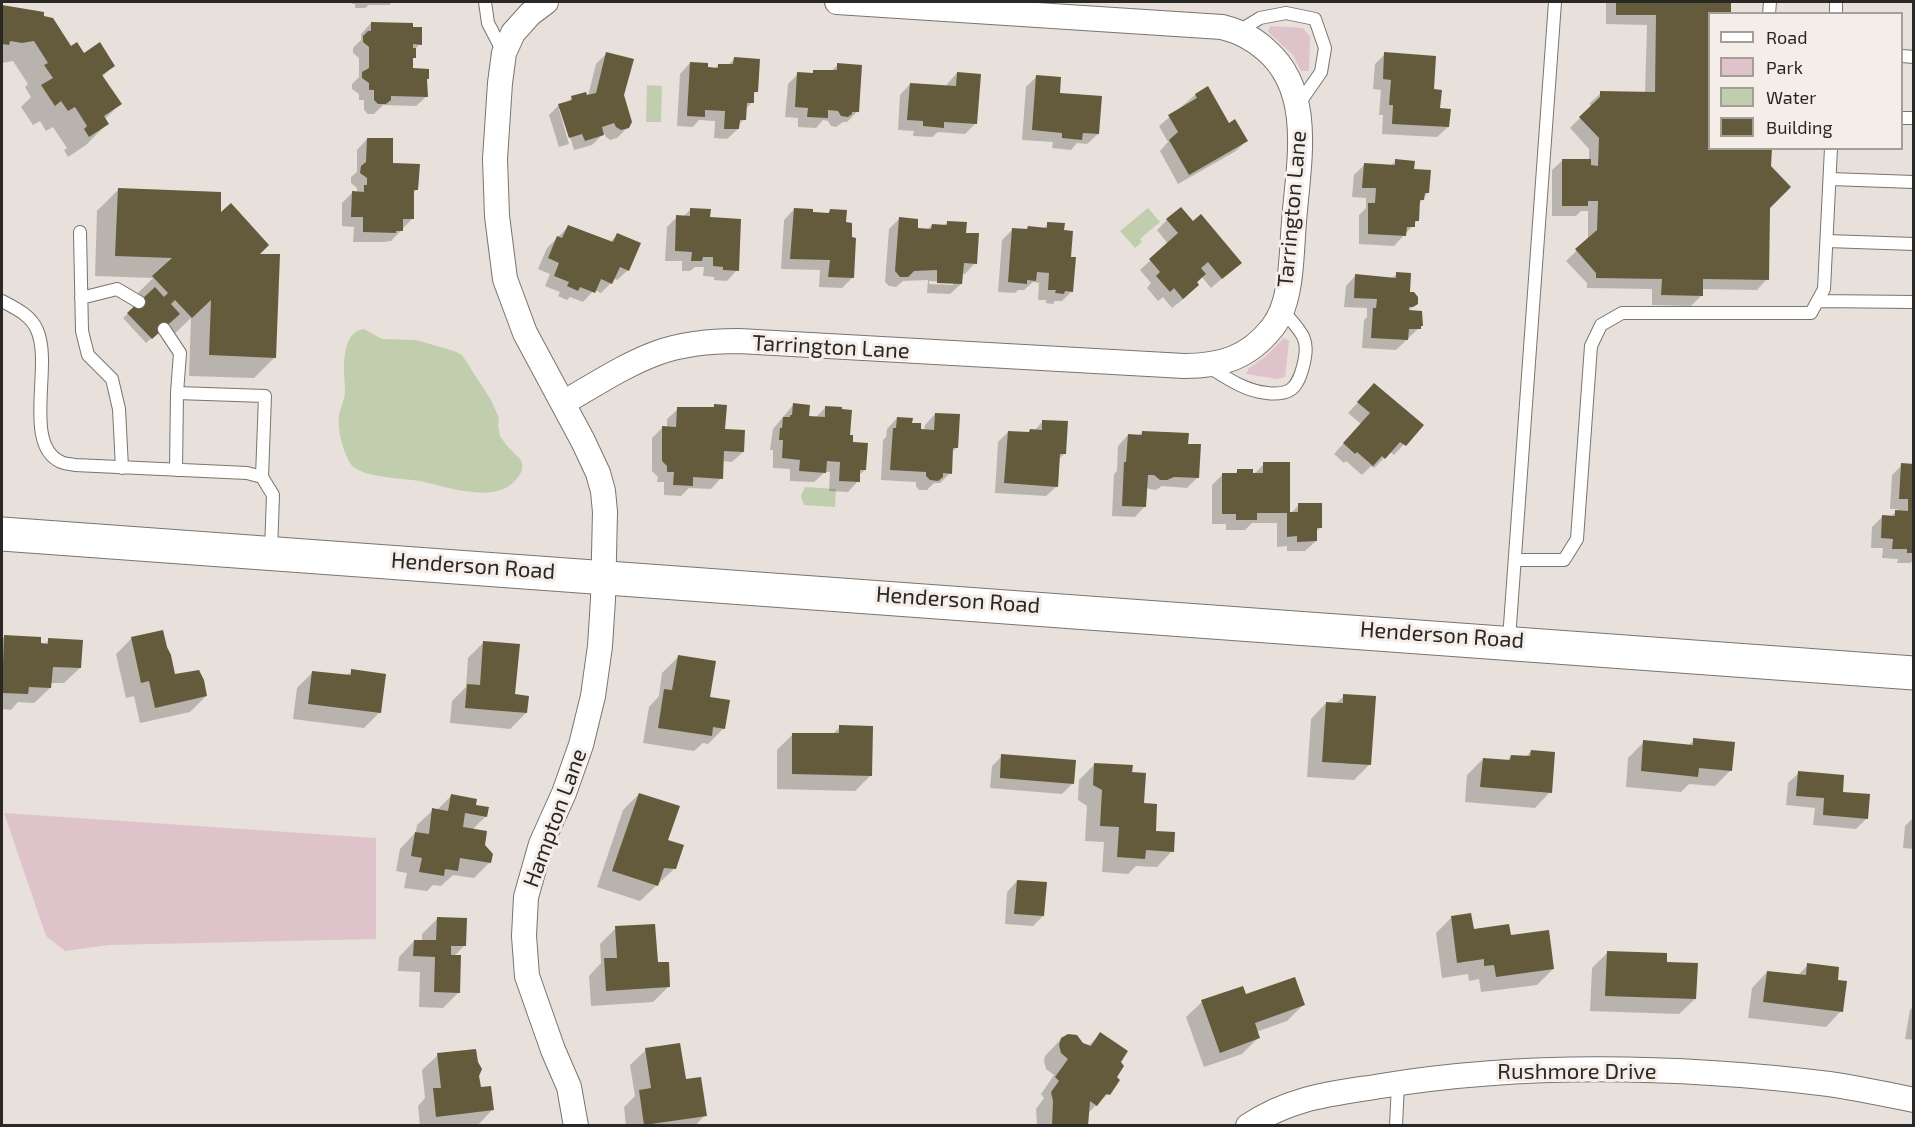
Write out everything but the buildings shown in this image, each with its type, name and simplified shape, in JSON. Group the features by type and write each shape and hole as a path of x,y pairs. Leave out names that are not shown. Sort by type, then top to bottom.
{"main road":[{"name":"Henderson Road","path":"2,534 1509,640 1914,673"}],"street":[{"path":"546,2 530,14 513,33 504,53 495,159 497,216 505,279 525,333 598,473 605,512 603,575"},
{"name":"Tarrington Lane","path":"563,403 657,353 691,344 763,343 1208,366 1232,360 1255,345 1273,327 1282,310 1290,278 1300,137 1298,105 1292,85 1275,58 1258,43 1239,31 1206,26 837,2"},
{"name":"Hampton Lane","path":"576,1125 569,1087 553,1050 527,976 524,936 526,897 529,886 542,844 581,745 593,696 600,646 603,575"},
{"name":"Rushmore Drive","path":"1248,1125 1266,1113 1310,1097 1398,1083 1486,1073 1593,1070 1714,1073 1831,1084 1914,1100"}],"lane":[{"path":"485,2 488,23 504,53"},
{"path":"1509,640 1555,2"},
{"path":"1239,31 1260,18 1286,13 1315,19 1325,48 1321,72 1298,105"},
{"path":"1515,560 1564,560 1577,539 1591,345 1601,325 1622,313 1811,313 1824,290 1831,150"},
{"path":"1830,180 1914,182"},
{"path":"80,232 82,331 88,355 112,379 119,409 122,468"},
{"path":"1827,241 1914,244"},
{"path":"81,298 117,289 139,302"},
{"path":"2,301 27,316 37,329 43,354 40,411 42,437 46,448 59,461 75,465 122,468 248,473 262,477"},
{"path":"1818,301 1914,302"},
{"path":"1208,366 1245,388 1266,393 1290,390 1298,381 1305,354 1304,339 1282,310"},
{"path":"164,329 180,353 176,470"},
{"path":"177,393 265,396 262,477 273,495 271,552"},
{"path":"1396,1125 1398,1083"}],"green space":[{"path":"1270,26 1303,28 1310,37 1309,71 1301,71 1293,55 1268,32"},
{"path":"1284,338 1289,341 1285,377 1277,379 1246,374 1249,368 1265,357"},
{"path":"4,813 376,838 376,939 109,945 65,951 46,936"}],"water":[{"path":"647,85 662,86 661,122 646,122"},
{"path":"1148,208 1160,222 1140,239 1142,242 1135,248 1120,231"},
{"path":"364,329 382,339 416,340 462,355 491,400 499,418 500,436 521,460 521,473 509,486 486,493 458,490 420,481 362,472 350,463 340,433 339,415 345,393 344,370 347,345 353,334"},
{"path":"805,487 836,489 835,507 804,505 801,496"}]}
